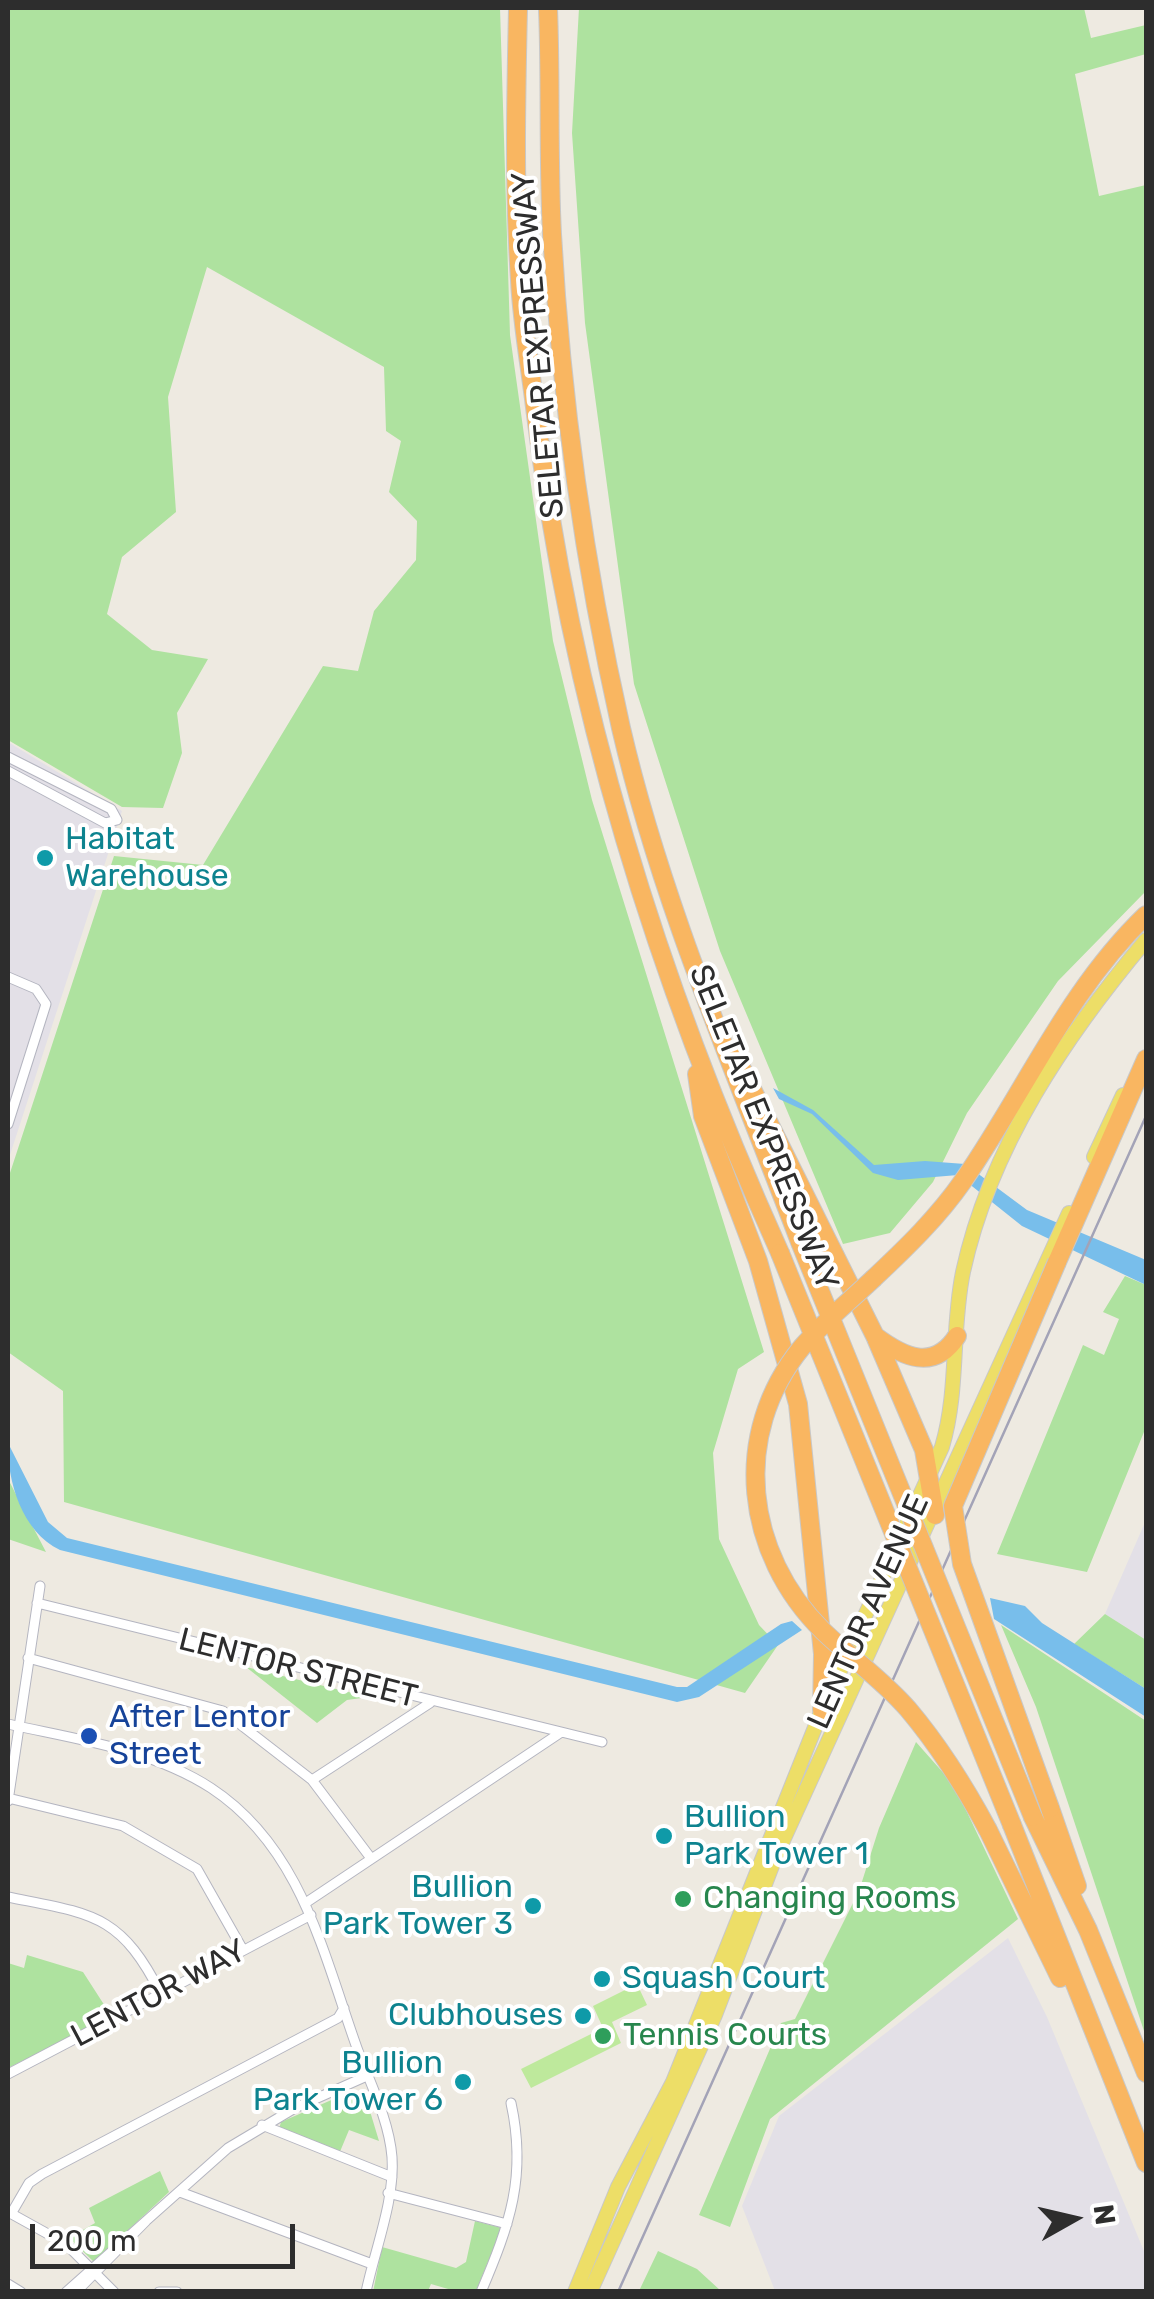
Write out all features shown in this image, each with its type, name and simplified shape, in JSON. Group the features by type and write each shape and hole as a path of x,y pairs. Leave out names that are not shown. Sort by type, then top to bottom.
{"highway":[{"name":"SELETAR EXPRESSWAY","path":"518,8 520,281 547,505 586,702 613,810 698,1065 780,1253 1146,2162"},
{"name":"SELETAR EXPRESSWAY","path":"552,8 552,234 581,504 621,728 647,824 720,1041 800,1242 1042,1813 1146,2073"},
{"path":"1081,2001 1062,1980 964,1786 926,1732 857,1658 823,1631 780,1573 758,1520 758,1453 778,1388 804,1345 946,1204 1058,1025 1146,915"},
{"path":"720,1041 741,1064 875,1336 924,1450 935,1515"},
{"path":"1042,1813 962,1564 953,1506 1072,1217 1146,1058"},
{"path":"698,1065 696,1087 703,1116 758,1260 798,1404 823,1654 822,1710"},
{"path":"875,1336 906,1357 925,1359 942,1353 957,1336"}],"main road":[{"name":"LENTOR AVENUE","path":"575,2292 618,2188 686,2052 822,1710 930,1478 949,1423 968,1256 996,1178 1060,1050 1146,940"},
{"name":"LENTOR AVENUE","path":"590,2292 715,2015 775,1858 872,1654 1050,1255 1072,1217"},
{"path":"855,1644 872,1654"}],"street":[{"path":"8,757 111,809 116,820 106,823 8,772"},
{"path":"8,976 36,989 46,1004 8,1124"},
{"path":"40,1586 12,1725 8,1801 118,1824 197,1870 243,1950"},
{"name":"LENTOR STREET","path":"36,1604 602,1742"},
{"path":"28,1658 223,1711 312,1780 370,1857"},
{"path":"312,1780 430,1702"},
{"path":"12,1725 152,1759 208,1786 268,1840 307,1902 343,2015 387,2130 392,2178 366,2292"},
{"path":"307,1902 560,1733"},
{"path":"8,1896 74,1910 123,1934 162,1994"},
{"name":"LENTOR WAY","path":"8,2074 312,1915"},
{"path":"114,2292 42,2231 10,2213 29,2183 343,2015"},
{"path":"76,2292 146,2221 262,2125 368,2076"},
{"path":"482,2292 507,2224 520,2159 512,2102"},
{"path":"262,2125 392,2178"},
{"path":"180,2192 372,2264"},
{"path":"388,2192 507,2224"},
{"path":"66,2292 95,2272"},
{"path":"8,2284 21,2292"},
{"path":"159,2292 177,2292"}],"shaded area":[{"path":"8,742 122,811 8,1161"},
{"path":"1146,1520 1146,1640 1105,1614"},
{"path":"1008,1938 1047,2017 1146,2256 1146,2291 775,2291 742,2206 779,2116"}],"green space":[{"path":"8,8 500,8 510,335 553,641 592,800 764,1352 738,1369 713,1453 719,1539 759,1625 778,1645 745,1693 64,1502 63,1391 8,1352 8,1179 114,856 203,865 323,666 358,671 374,611 416,560 417,521 389,492 401,441 386,431 384,367 207,267 168,397 176,512 122,557 107,614 152,650 208,659 177,713 182,753 163,808 122,807 8,740"},
{"path":"579,8 1084,8 1091,38 1146,25 1146,54 1075,74 1099,196 1146,185 1146,891 1058,981 967,1113 933,1182 890,1233 843,1244 720,951 634,684 585,323 572,133"},
{"path":"1125,1276 1146,1285 1146,1427 1087,1572 997,1554 1083,1345 1104,1355 1119,1319 1103,1312"},
{"path":"8,1479 46,1552 8,1539"},
{"path":"1105,1614 1146,1640 1146,1689 1074,1644"},
{"path":"1001,1625 1146,1721 1146,2037 1036,1707"},
{"path":"246,1667 369,1697 347,1700 317,1723"},
{"path":"916,1742 954,1785 1018,1919 770,2119 730,2227 699,2215 781,2023 795,2019 859,1891 879,1828"},
{"path":"27,1955 83,1972 112,2017 8,2068 8,1963 24,1968"},
{"name":"Tennis Courts","path":"637,1984 647,2005 612,2022 621,2043 531,2088 521,2069 603,2028 593,2006"},
{"path":"352,2091 366,2098 379,2141 349,2130 339,2154 279,2129 281,2122"},
{"path":"160,2171 169,2192 94,2262 69,2238 95,2223 89,2208"},
{"path":"475,2221 502,2228 476,2291 455,2291 431,2284 428,2291 373,2292 382,2247 456,2268 466,2262"},
{"path":"658,2251 697,2269 721,2291 639,2291"}],"water":[{"path":"773,1088 813,1110 874,1165 925,1161 965,1164 1027,1210 1146,1260 1146,1285 1022,1226 958,1175 898,1180 873,1173 812,1114 779,1099"},
{"path":"8,1443 48,1522 67,1538 677,1687 687,1687 781,1624 792,1621 802,1630 699,1697 677,1702 60,1550 36,1531 19,1504 10,1473"},
{"path":"990,1598 1025,1606 1042,1623 1146,1689 1146,1717 994,1619"}],"railway":[{"path":"618,2292 1146,1116"}],"place":[{"name":"Habitat Warehouse","path":"45,858"},
{"name":"After Lentor Street","path":"89,1736"},
{"name":"Bullion Park Tower 1","path":"664,1836"},
{"name":"Changing Rooms","path":"683,1899"},
{"name":"Bullion Park Tower 3","path":"533,1906"},
{"name":"Squash Court","path":"602,1979"},
{"name":"Clubhouses","path":"583,2016"},
{"name":"Tennis Courts","path":"603,2036"},
{"name":"Bullion Park Tower 6","path":"463,2082"}]}
